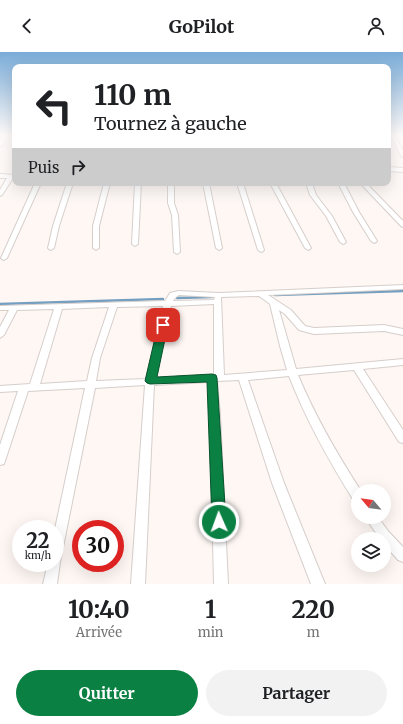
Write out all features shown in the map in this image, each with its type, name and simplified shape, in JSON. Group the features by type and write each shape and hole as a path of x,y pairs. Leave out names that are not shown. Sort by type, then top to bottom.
{"street":[{"path":"391,169 403,170"},
{"path":"0,176 12,176"},
{"path":"0,194 12,177"},
{"path":"4,258 37,186"},
{"path":"51,248 56,226 69,186"},
{"path":"96,248 96,226 106,186"},
{"path":"135,244 138,186"},
{"path":"171,186 171,203 175,215 177,252"},
{"path":"207,186 219,248"},
{"path":"241,186 261,250"},
{"path":"275,186 308,248"},
{"path":"309,186 313,195 329,216 343,242"},
{"path":"343,186 356,212 374,241"},
{"path":"366,186 403,225"},
{"path":"393,214 403,215"},
{"path":"0,308 168,303 260,293 403,287"},
{"path":"260,293 274,304 288,312 302,328 314,331 394,328 403,332"},
{"path":"218,298 215,415 221,584"},
{"path":"138,584 150,381 168,303"},
{"path":"63,520 96,358 114,304"},
{"path":"274,304 282,340 293,372 312,416 351,485"},
{"path":"0,461 60,306"},
{"path":"0,334 15,307"},
{"path":"0,389 243,377 403,362"},
{"path":"357,367 403,439"},
{"path":"243,377 278,483 318,584"},
{"path":"376,524 403,556"},
{"path":"50,584 52,572"}],"waterway":[{"path":"275,295 403,291"},
{"path":"177,298 212,297"},
{"path":"0,304 163,299"}],"route":[{"path":"163,325 150,381 212,378 219,522"}]}
